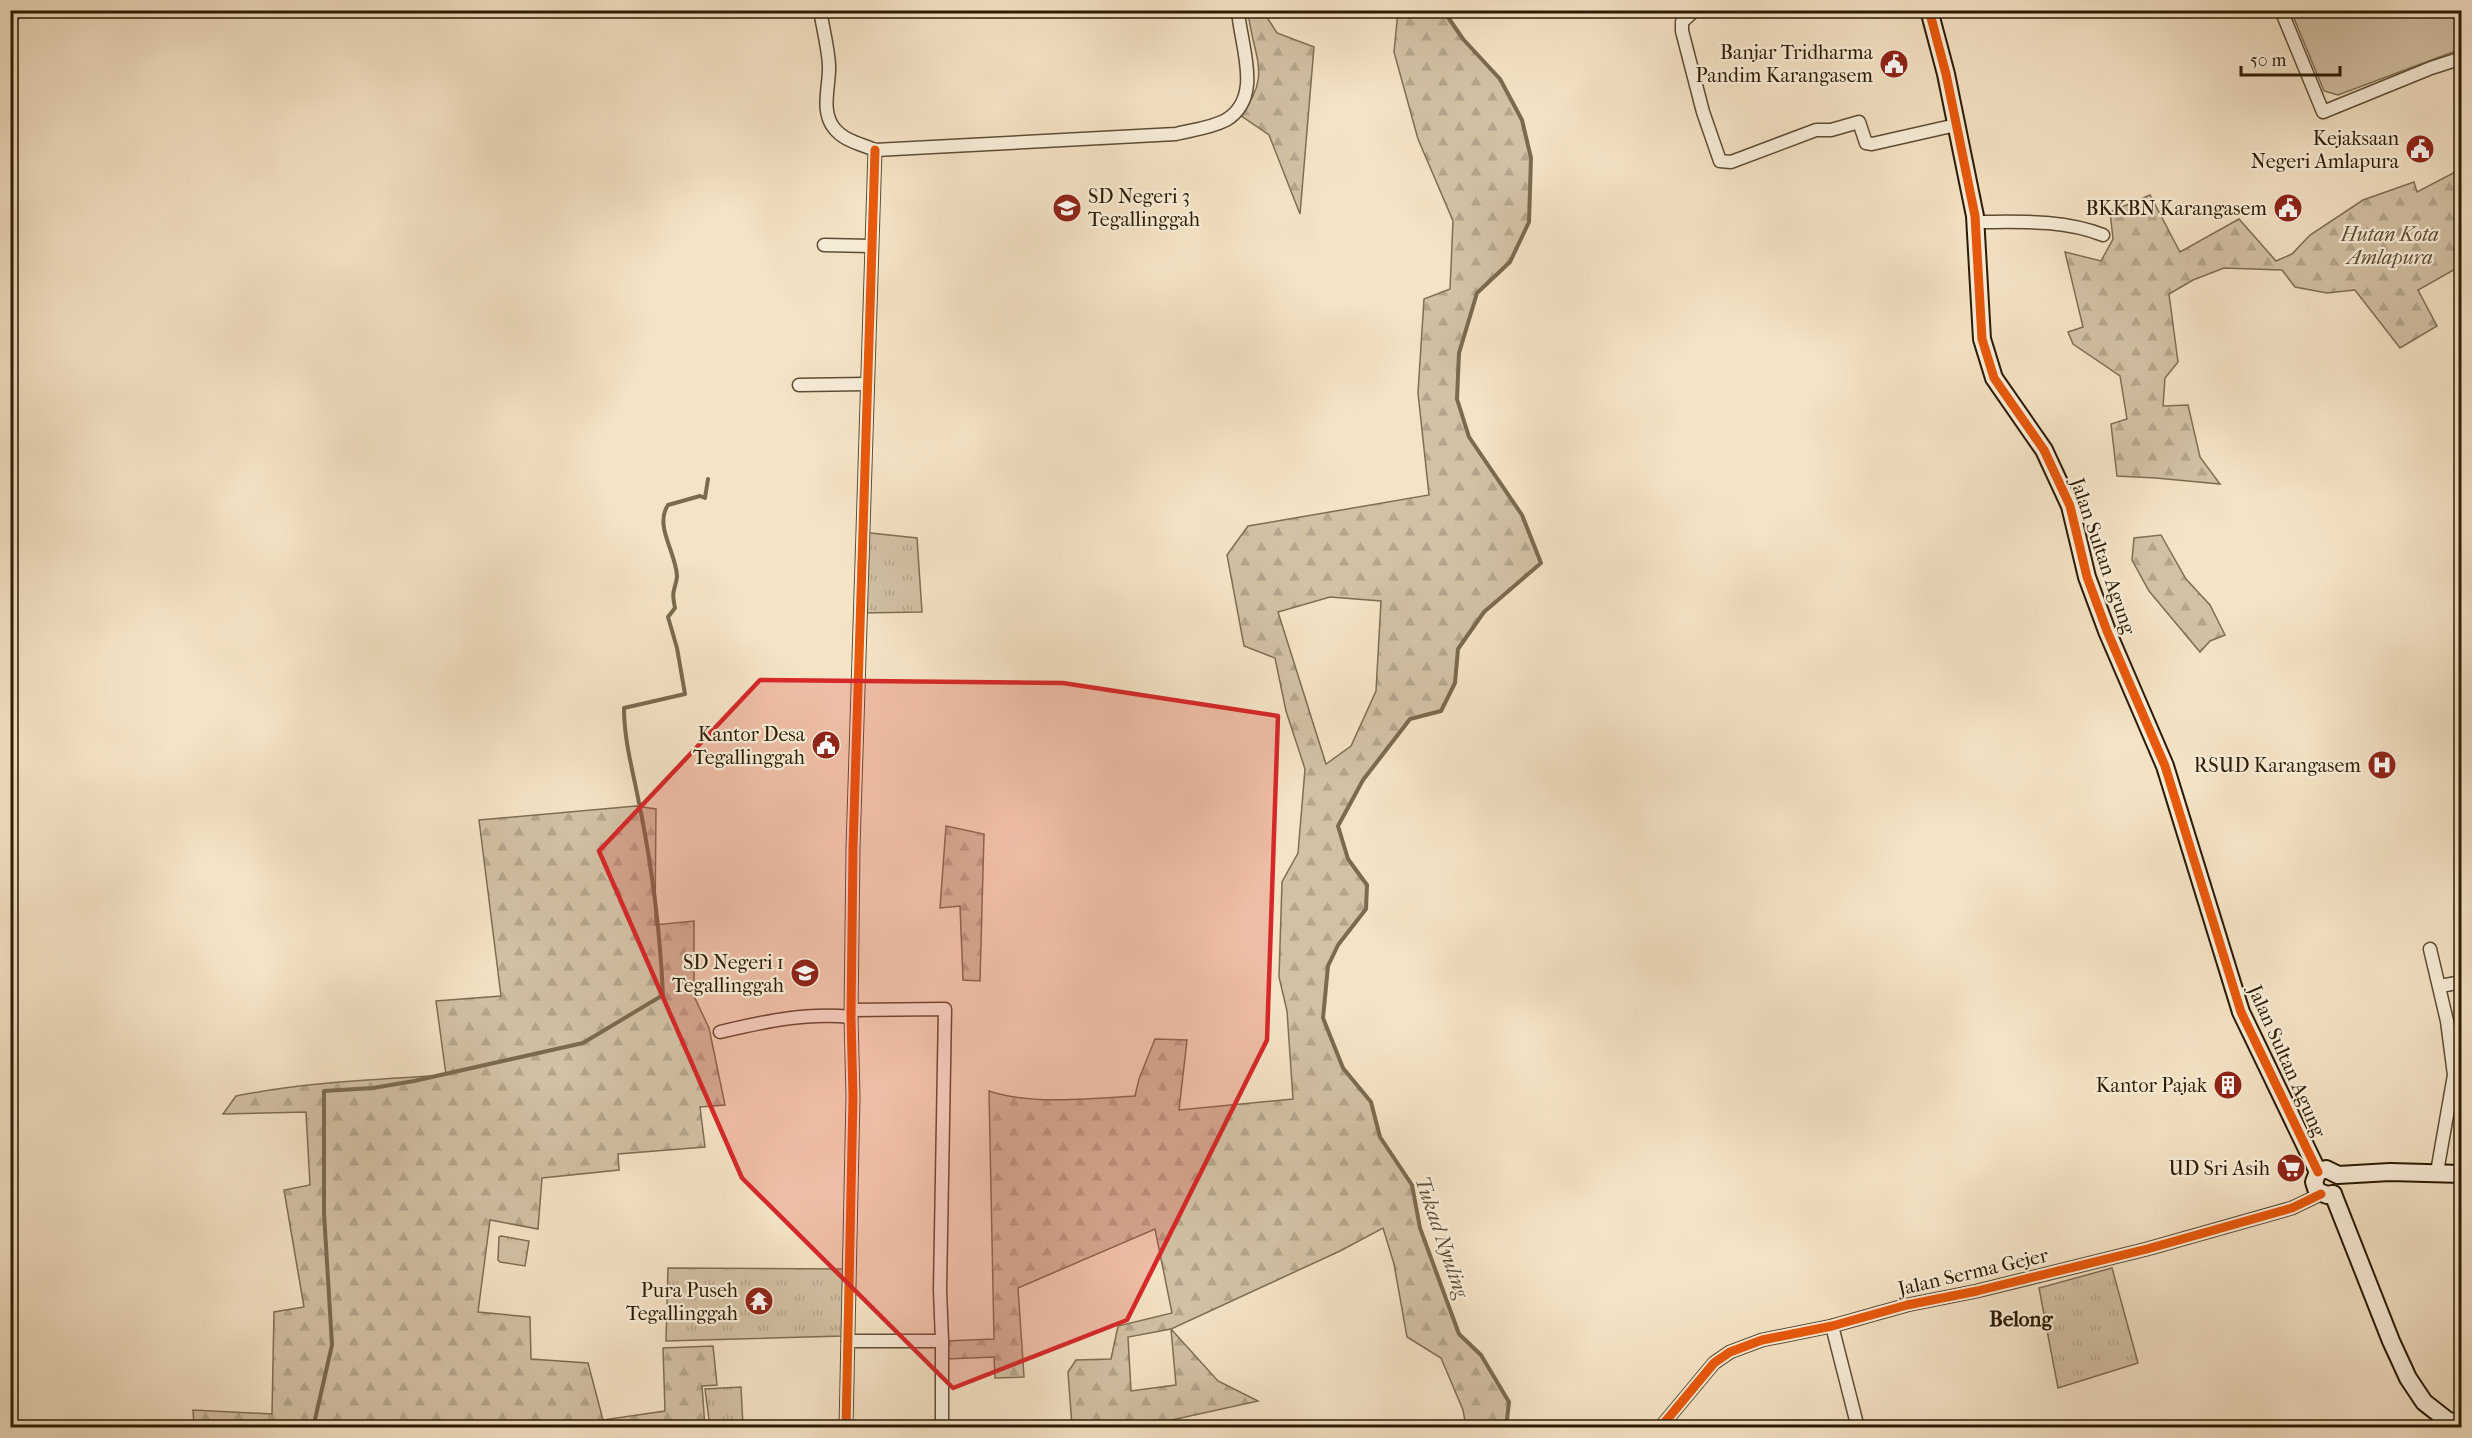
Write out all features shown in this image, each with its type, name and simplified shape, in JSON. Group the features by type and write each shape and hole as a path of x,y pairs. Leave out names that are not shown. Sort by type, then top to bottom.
{"street":[{"path":"820,10 830,66 827,93 829,119 834,129 843,136 875,150 1176,134 1211,126 1226,120 1239,109 1245,100 1248,83 1238,10"},
{"path":"1695,10 1682,22 1682,31 1703,112 1720,160 1731,162 1816,130 1831,130 1859,122 1866,142 1872,144 1956,126"},
{"name":"Jalan Sultan Agung","path":"1929,10 1976,222 1982,339 1986,356 1995,378 2044,450 2070,506 2091,588 2165,766 2241,1012 2408,1378 2424,1402 2447,1420 2462,1426"},
{"path":"2282,10 2323,112 2431,68 2462,58"},
{"path":"846,1428 853,1097 851,1014 853,848 875,150"},
{"path":"1976,222 2048,222 2081,227 2103,235"},
{"path":"824,245 871,246"},
{"path":"799,385 866,384"},
{"path":"2430,949 2440,986 2454,1076 2437,1172"},
{"path":"2440,986 2462,982"},
{"path":"720,1032 795,1017 945,1009 940,1290 942,1428"},
{"path":"2321,1187 2340,1186 2338,1175 2462,1173"},
{"name":"Jalan Serma Gejer","path":"1660,1428 1714,1363 1730,1352 1761,1340 1832,1326 1907,1305 1977,1291 2147,1249 2292,1208 2321,1187"},
{"path":"1832,1326 1858,1428"},
{"path":"848,1341 942,1341"}],"highlighted area":[{"path":"760,680 1063,683 1278,716 1267,1040 1127,1320 953,1388 742,1178 599,851"}],"green space":[{"path":"1248,11 1263,11 1277,33 1314,47 1300,214 1269,135 1240,115 1250,101 1259,77"},
{"path":"1398,11 1443,11 1463,39 1500,79 1522,120 1531,158 1529,222 1510,262 1477,293 1459,353 1457,399 1469,437 1522,515 1541,563 1484,612 1458,649 1455,683 1441,711 1410,719 1363,780 1338,826 1348,859 1367,885 1366,909 1338,945 1328,966 1323,1018 1343,1068 1371,1102 1380,1137 1412,1185 1420,1228 1459,1334 1481,1355 1509,1402 1506,1427 1466,1427 1463,1410 1441,1358 1407,1337 1394,1264 1383,1228 1340,1251 1171,1329 1218,1381 1258,1401 1140,1427 1064,1427 1072,1426 1068,1372 1076,1360 1111,1359 1118,1326 1172,1313 1155,1229 1018,1288 1024,1377 995,1378 994,1357 947,1359 946,1341 994,1339 989,1091 1042,1100 1135,1096 1139,1079 1155,1039 1187,1040 1179,1110 1293,1099 1287,1011 1279,977 1282,882 1298,853 1305,769 1286,711 1275,658 1244,646 1227,555 1248,526 1429,495 1418,393 1424,299 1450,289 1453,221 1418,139 1394,52","holes":["1330,597 1381,601 1376,691 1351,746 1326,764 1278,612","1171,1329 1176,1385 1131,1391 1128,1337"]},
{"path":"2291,11 2461,11 2461,49 2338,95 2324,91"},
{"name":"Hutan Kota Amlapura","path":"2461,169 2461,269 2457,268 2418,290 2437,326 2400,348 2355,290 2327,293 2295,287 2282,270 2224,268 2193,280 2169,294 2178,362 2165,378 2163,406 2188,405 2200,457 2220,484 2117,476 2111,424 2127,419 2120,376 2073,344 2068,332 2083,327 2065,252 2101,261 2113,239 2110,212 2150,195 2180,252 2239,219 2276,261 2292,254 2310,235 2363,200 2414,182 2417,192"},
{"path":"861,532 917,538 922,612 859,613"},
{"path":"2161,535 2186,579 2210,605 2225,635 2210,641 2200,652 2149,591 2132,560 2134,538"},
{"path":"636,806 656,809 655,925 694,921 694,996 709,1028 725,1105 700,1107 705,1147 618,1154 619,1170 542,1178 538,1229 490,1220 478,1312 530,1317 531,1359 588,1363 603,1420 665,1411 663,1348 713,1346 717,1385 702,1386 705,1427 194,1427 193,1410 272,1414 274,1312 304,1307 284,1190 310,1185 306,1112 223,1114 236,1096 262,1091 341,1082 446,1075 436,1001 501,996 479,820"},
{"path":"946,826 984,834 980,981 963,980 960,906 940,908"},
{"path":"499,1237 529,1241 525,1266 498,1260"},
{"path":"668,1268 843,1269 842,1336 666,1341"},
{"path":"2112,1268 2138,1363 2058,1388 2039,1288"},
{"path":"741,1387 743,1426 710,1427 705,1389"}],"waterway":[{"path":"10,30 23,10"},
{"name":"Tukad Nyuling","path":"1443,10 1463,39 1500,79 1522,120 1531,158 1529,222 1510,262 1477,293 1459,353 1457,399 1469,437 1522,515 1541,563 1484,612 1458,649 1455,683 1441,711 1410,719 1363,780 1338,826 1348,859 1367,885 1366,909 1338,945 1328,966 1323,1018 1343,1068 1371,1102 1380,1137 1412,1185 1420,1228 1459,1334 1481,1355 1509,1402 1506,1428"},
{"path":"313,1428 332,1345 324,1213 324,1091 373,1088 414,1081 583,1043 663,995 652,874 627,744 624,708 685,694 677,648 668,617 675,608 673,594 677,576 676,567 663,522 668,505 700,496 705,498 708,479"}],"cycle path":[{"path":"1929,10 1946,74 1975,216 1982,339 1994,378 2044,450 2070,506 2087,577 2107,631 2165,766 2241,1012 2318,1172"},
{"path":"846,1428 853,1097 851,1017 853,848 875,150"},
{"path":"1660,1428 1714,1363 1730,1352 1762,1340 1832,1326 1907,1305 1977,1291 2147,1249 2292,1208 2321,1194"}],"place":[{"name":"Banjar Tridharma Pandim Karangasem","path":"1894,64"},
{"name":"Kejaksaan Negeri Amlapura","path":"2420,149"},
{"name":"SD Negeri 3 Tegallinggah","path":"1067,208"},
{"name":"BKKBN Karangasem","path":"2288,208"},
{"name":"Kantor Desa Tegallinggah","path":"826,745"},
{"name":"RSUD Karangasem","path":"2382,765"},
{"name":"SD Negeri 1 Tegallinggah","path":"805,973"},
{"name":"Kantor Pajak","path":"2228,1085"},
{"name":"UD Sri Asih","path":"2291,1168"},
{"name":"Pura Puseh Tegallinggah","path":"759,1301"}],"district":[{"name":"Belong","path":"2021,1319"}]}
